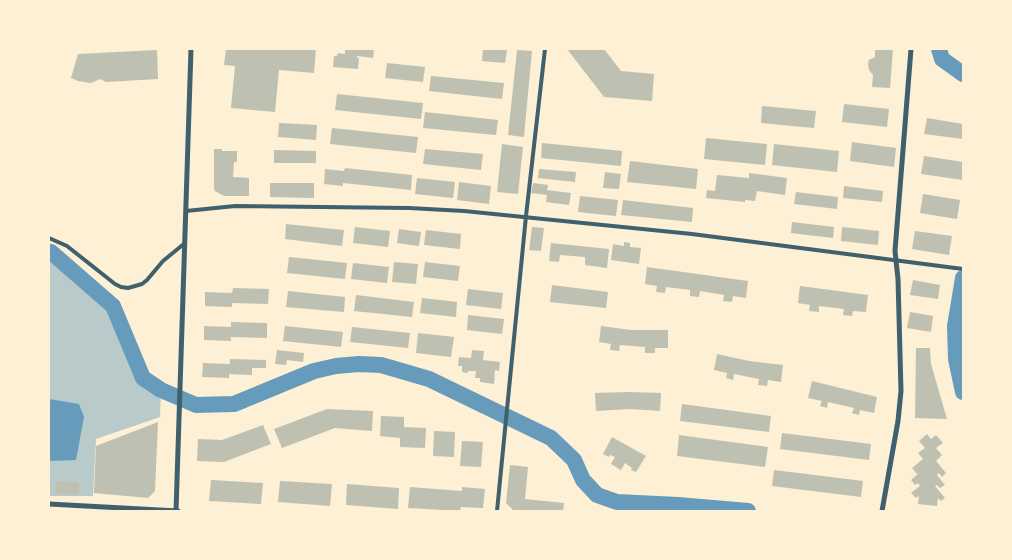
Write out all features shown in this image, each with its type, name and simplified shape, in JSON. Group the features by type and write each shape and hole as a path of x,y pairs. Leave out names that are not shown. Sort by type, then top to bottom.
{"street":[{"path":"49,504 177,511 191,49"},
{"path":"497,511 544,49"},
{"path":"882,511 898,421 901,391 902,361 896,243 911,49"},
{"path":"186,211 234,206 409,208 464,211 526,216 692,234 963,269"},
{"path":"49,238 67,246 115,284 128,288 142,284 163,261 185,243"}],"shaded area":[{"path":"49,252 51,252 113,306 143,378 161,390 160,417 96,439 93,496 49,496"}],"water":[{"path":"49,399 79,404 84,417 76,460 49,461"}],"building":[{"path":"226,49 316,49 314,73 279,70 275,112 231,108 235,66 224,65"},
{"path":"345,49 374,49 373,58 357,56 357,58 359,58 358,69 333,67 334,56 337,56 338,53 345,54"},
{"path":"483,49 507,50 505,63 482,61"},
{"path":"567,49 604,49 621,71 654,74 652,101 604,97"},
{"path":"875,49 893,49 890,88 872,87 873,75 869,70 868,64 869,60 875,57"},
{"path":"157,50 158,79 106,82 100,79 91,83 78,81 71,78 78,54"},
{"path":"517,50 532,51 524,137 508,135"},
{"path":"387,63 425,67 423,82 385,78"},
{"path":"431,76 504,83 502,99 429,91"},
{"path":"337,94 423,103 421,119 335,110"},
{"path":"844,104 889,109 887,127 842,122"},
{"path":"762,106 816,111 814,128 761,123"},
{"path":"425,112 498,120 496,135 423,128"},
{"path":"927,118 963,124 963,139 924,134"},
{"path":"279,123 317,125 316,140 278,137"},
{"path":"332,128 418,137 416,153 330,144"},
{"path":"706,138 767,144 765,165 704,159"},
{"path":"852,142 896,148 894,167 850,161"},
{"path":"542,143 622,151 621,166 541,158"},
{"path":"502,144 523,147 518,194 497,192"},
{"path":"774,144 839,151 837,172 772,165"},
{"path":"214,149 222,149 222,151 237,151 237,162 234,162 233,177 249,178 249,196 224,196 215,191"},
{"path":"425,149 483,154 481,170 423,164"},
{"path":"274,150 316,151 316,163 274,163"},
{"path":"924,156 963,162 963,180 921,174"},
{"path":"630,161 698,169 696,189 627,182"},
{"path":"345,168 412,175 411,190 343,183 343,186 324,184 325,169 344,171"},
{"path":"539,169 576,172 575,182 538,178"},
{"path":"605,172 621,174 619,189 603,188"},
{"path":"749,173 787,178 785,195 757,191 755,201 745,200 745,202 706,198 707,190 715,191 717,175 749,178"},
{"path":"417,178 455,182 453,198 415,194"},
{"path":"459,182 491,186 489,204 457,200"},
{"path":"270,183 314,183 314,198 270,197"},
{"path":"533,183 548,185 547,190 571,193 569,205 546,202 547,195 531,193"},
{"path":"844,186 883,191 882,202 843,198"},
{"path":"796,192 838,197 837,209 794,204"},
{"path":"923,194 960,200 957,219 920,213"},
{"path":"580,196 618,200 616,216 578,212"},
{"path":"623,200 693,208 692,222 621,215"},
{"path":"792,222 834,227 833,238 791,233"},
{"path":"286,224 344,230 342,246 285,239"},
{"path":"355,227 390,231 388,247 353,243"},
{"path":"532,227 544,228 541,251 529,250"},
{"path":"842,227 879,231 878,245 841,241"},
{"path":"399,229 421,232 419,246 397,243"},
{"path":"426,230 461,234 460,249 424,245"},
{"path":"915,231 952,236 949,255 912,249"},
{"path":"624,242 630,243 630,247 641,248 639,264 611,260 613,244 624,246"},
{"path":"551,243 609,249 607,268 585,265 585,257 560,255 559,262 549,261"},
{"path":"289,257 347,263 345,279 287,273"},
{"path":"394,262 418,264 416,284 392,282"},
{"path":"425,262 460,266 458,281 423,277"},
{"path":"353,263 389,267 387,283 351,279"},
{"path":"647,267 748,281 746,298 733,296 732,302 723,301 724,295 700,291 699,297 690,296 690,290 666,287 665,293 656,292 657,286 645,284"},
{"path":"913,280 940,285 938,299 910,295"},
{"path":"552,285 608,292 606,308 550,302"},
{"path":"800,286 868,295 866,312 853,311 852,316 843,315 844,309 819,306 819,312 809,311 810,305 798,303"},
{"path":"233,288 269,289 268,304 232,303 232,307 205,306 205,292 232,293"},
{"path":"468,289 503,293 501,309 466,305"},
{"path":"288,291 345,297 344,312 286,307"},
{"path":"356,295 414,302 412,317 354,311"},
{"path":"422,298 457,302 456,317 420,313"},
{"path":"910,312 933,316 931,332 907,328"},
{"path":"468,315 504,319 502,334 467,330"},
{"path":"231,322 267,323 267,338 231,337 231,341 204,340 204,326 231,327"},
{"path":"285,326 343,332 341,347 283,341"},
{"path":"601,326 631,330 668,330 668,348 655,348 655,353 645,353 645,347 620,345 619,351 610,350 611,344 599,342"},
{"path":"352,327 410,333 408,348 350,342"},
{"path":"418,333 454,337 451,357 416,353"},
{"path":"916,348 930,348 931,364 947,419 915,418"},
{"path":"277,350 304,353 303,362 287,360 286,365 275,364"},
{"path":"472,350 484,351 483,360 500,362 499,371 495,370 494,384 480,382 480,378 475,378 476,371 468,371 468,373 462,372 462,366 458,366 459,357 471,358"},
{"path":"717,354 749,361 783,365 781,382 768,380 767,386 758,385 759,379 734,374 733,380 726,378 727,373 714,370"},
{"path":"230,359 266,360 266,368 252,368 252,375 229,374 229,378 202,377 203,363 230,364"},
{"path":"812,381 877,397 874,413 860,410 859,415 852,413 854,408 828,402 827,408 820,406 822,401 808,398"},
{"path":"595,393 661,393 660,411 630,409 596,411"},
{"path":"682,404 771,416 769,432 680,421"},
{"path":"327,409 373,411 372,431 335,428 282,448 274,429"},
{"path":"381,416 404,417 404,427 426,428 425,448 400,447 400,438 380,436"},
{"path":"158,422 155,491 148,498 94,493 96,446"},
{"path":"263,425 271,444 224,462 197,461 198,439 222,440"},
{"path":"434,431 455,432 454,457 433,456"},
{"path":"782,433 871,444 869,460 780,449"},
{"path":"927,434 931,439 936,435 943,443 936,448 942,455 936,461 946,473 942,477 939,473 937,475 945,485 940,488 937,485 935,486 945,498 941,501 938,498 937,506 918,504 919,496 916,498 911,493 920,486 918,483 915,485 911,480 920,472 917,474 912,468 923,459 918,453 925,448 919,441"},
{"path":"679,435 768,447 765,467 677,456"},
{"path":"612,437 646,456 636,472 631,470 632,468 625,463 621,470 611,464 615,457 610,455 609,457 603,454"},
{"path":"462,441 483,442 481,467 460,466"},
{"path":"510,465 528,467 525,499 564,503 563,511 514,511 506,503"},
{"path":"774,470 863,481 861,497 772,486"},
{"path":"211,480 263,483 261,504 209,501"},
{"path":"56,481 79,483 78,495 55,493"},
{"path":"280,481 332,484 330,506 278,502"},
{"path":"347,484 399,488 398,509 346,505"},
{"path":"410,487 462,491 462,487 485,489 483,508 461,507 460,511 408,508"}],"waterway":[{"path":"939,49 942,59 963,74"},
{"path":"49,252 51,252 113,306 143,378 161,390 196,405 234,404 314,371 336,366 359,364 381,365 429,379 551,438 574,460 583,480 597,495 617,502 748,511"},
{"path":"963,278 955,326 956,359 963,392"}]}
